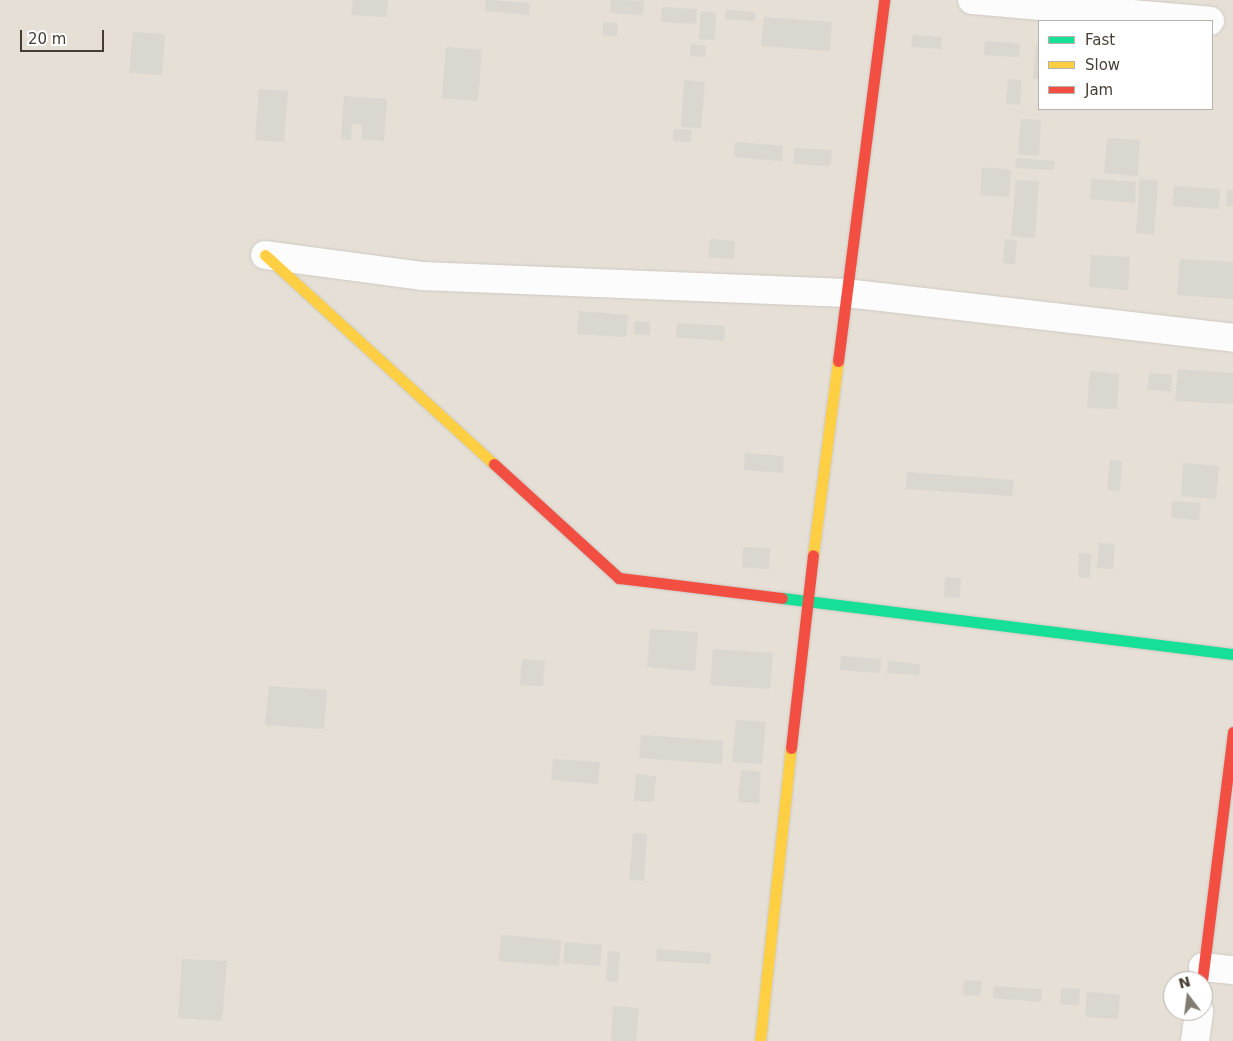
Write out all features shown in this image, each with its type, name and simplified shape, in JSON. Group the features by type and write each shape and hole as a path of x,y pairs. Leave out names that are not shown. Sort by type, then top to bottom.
{"street":[{"path":"760,1041 807,600 884,0"},
{"path":"972,0 1200,20"},
{"path":"1213,21 1233,23"},
{"path":"264,255 423,276 846,292 1233,338"},
{"path":"264,255 619,578 1233,654"},
{"path":"1203,971 1233,732"},
{"path":"1213,973 1233,970"},
{"path":"1195,1041 1198,1021"}],"shaded area":[{"path":"0,0 1233,0 1233,1041 0,1041"}],"building":[{"path":"353,0 388,0 387,17 351,15"},
{"path":"486,0 530,3 529,15 485,11"},
{"path":"611,0 644,1 643,15 610,13"},
{"path":"662,7 697,9 696,24 661,22"},
{"path":"726,10 755,12 755,21 725,19"},
{"path":"701,11 716,13 715,40 699,39"},
{"path":"764,17 832,22 830,51 761,46"},
{"path":"603,22 618,23 617,37 603,35"},
{"path":"133,32 165,34 162,75 129,73"},
{"path":"913,35 942,37 941,49 911,47"},
{"path":"985,41 1020,44 1019,57 984,55"},
{"path":"691,44 706,46 705,57 690,56"},
{"path":"1036,45 1038,46 1038,79 1033,79"},
{"path":"446,47 482,50 478,101 442,98"},
{"path":"1008,79 1021,80 1020,105 1006,104"},
{"path":"684,80 705,82 701,128 681,127"},
{"path":"259,89 288,91 284,142 255,140"},
{"path":"344,96 387,99 384,141 362,139 362,125 352,124 351,140 341,139"},
{"path":"1021,119 1041,120 1039,156 1018,154"},
{"path":"674,129 692,130 691,142 673,141"},
{"path":"1107,138 1140,140 1138,176 1104,173"},
{"path":"735,142 783,146 782,161 734,157"},
{"path":"795,148 832,150 830,166 793,164"},
{"path":"1016,158 1055,161 1054,170 1015,168"},
{"path":"982,167 1011,170 1009,197 980,195"},
{"path":"1092,179 1136,182 1135,203 1090,199"},
{"path":"1140,179 1158,181 1154,235 1136,233"},
{"path":"1016,180 1039,181 1035,238 1011,236"},
{"path":"1174,186 1220,189 1219,209 1172,206"},
{"path":"1227,190 1233,190 1233,206 1226,206"},
{"path":"710,239 735,241 734,259 708,257"},
{"path":"1005,239 1017,240 1015,264 1003,263"},
{"path":"1091,255 1130,257 1128,290 1089,287"},
{"path":"1180,259 1233,262 1233,299 1177,295"},
{"path":"579,311 628,315 626,337 577,334"},
{"path":"635,321 650,322 650,335 634,334"},
{"path":"677,323 725,326 724,341 676,337"},
{"path":"1178,369 1233,373 1233,404 1175,401"},
{"path":"1090,371 1119,374 1117,409 1087,408"},
{"path":"1149,373 1172,375 1171,391 1147,390"},
{"path":"745,453 784,456 783,473 744,470"},
{"path":"1110,460 1122,461 1120,491 1107,490"},
{"path":"1183,463 1219,466 1216,499 1181,496"},
{"path":"907,472 1014,480 1012,496 906,489"},
{"path":"1172,501 1201,503 1199,520 1171,518"},
{"path":"1099,543 1115,544 1113,569 1097,568"},
{"path":"743,547 770,548 769,569 742,567"},
{"path":"1079,553 1091,554 1090,578 1078,577"},
{"path":"945,577 961,578 960,598 944,597"},
{"path":"650,629 698,632 695,671 647,667"},
{"path":"713,649 773,653 770,689 710,685"},
{"path":"841,656 881,659 880,673 840,670"},
{"path":"522,659 545,661 543,686 520,685"},
{"path":"888,661 920,664 919,675 887,673"},
{"path":"269,686 327,690 324,729 265,725"},
{"path":"736,720 766,722 762,764 732,762"},
{"path":"641,735 723,741 722,764 639,758"},
{"path":"553,759 600,762 598,784 551,780"},
{"path":"741,770 761,772 759,803 738,802"},
{"path":"636,774 656,776 654,802 634,801"},
{"path":"633,833 647,834 644,881 629,880"},
{"path":"501,935 561,940 559,966 499,961"},
{"path":"565,942 602,945 600,966 563,963"},
{"path":"657,949 711,953 710,964 656,961"},
{"path":"608,951 620,952 618,982 606,981"},
{"path":"182,959 227,961 222,1021 178,1018"},
{"path":"964,980 982,981 980,996 963,995"},
{"path":"994,986 1042,989 1041,1002 993,998"},
{"path":"1061,988 1080,989 1079,1005 1060,1004"},
{"path":"1087,992 1120,995 1118,1019 1085,1017"},
{"path":"613,1006 639,1008 636,1041 611,1041"}],"traffic: fast":[{"path":"782,598 1233,654"}],"traffic: slow":[{"path":"265,255 494,464"},
{"path":"813,555 838,361"},
{"path":"760,1041 791,748"}],"traffic: jam":[{"path":"838,361 884,0"},
{"path":"494,464 619,578 782,598"},
{"path":"791,748 813,555"},
{"path":"1203,971 1233,732"}]}
